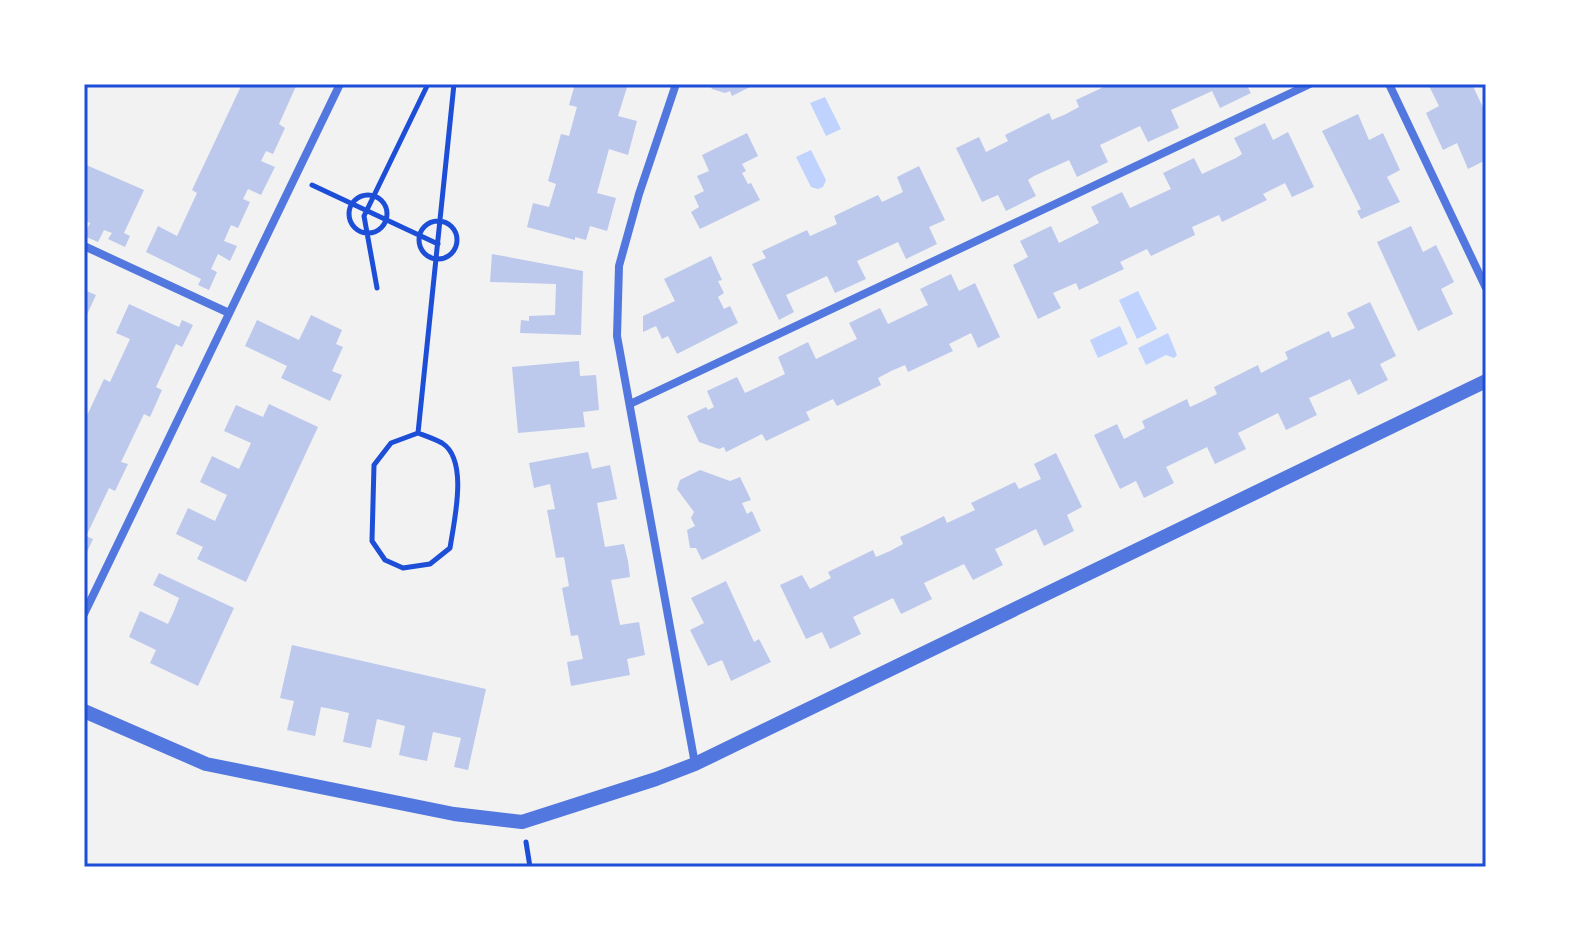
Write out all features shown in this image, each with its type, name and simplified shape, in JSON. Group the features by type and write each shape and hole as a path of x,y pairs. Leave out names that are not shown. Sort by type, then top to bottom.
{"street":[{"path":"84,614 340,84"},
{"path":"676,84 639,194 619,266 617,336 695,764"},
{"path":"630,404 1310,84"},
{"path":"1389,84 1486,288"},
{"path":"84,246 229,313"},
{"path":"84,711 206,764 454,814 522,822 695,764 1486,381"}],"path":[{"path":"377,288 364,216 428,84"},
{"path":"418,433 454,84"},
{"path":"295,177 438,244"},
{"path":"372,195 386,207 386,220 378,230 365,233 351,222 351,205 359,197 372,195"},
{"path":"443,222 449,224 456,234 456,247 448,257 435,260 420,249 419,236 425,225 443,222"},
{"path":"418,433 444,444 457,462 457,504 450,548 430,564 403,568 385,560 372,541 374,465 391,443 418,433"}],"water":[{"path":"825,97 841,129 826,136 810,103"},
{"path":"811,150 826,180 823,187 818,189 811,187 796,157"},
{"path":"1138,291 1157,329 1137,339 1119,300"},
{"path":"1120,326 1128,344 1098,358 1090,340"},
{"path":"1168,333 1177,355 1174,358 1166,355 1146,365 1138,348"}],"building":[{"path":"242,84 297,84 279,124 285,128 273,154 266,151 261,161 275,167 261,195 248,189 243,199 250,202 238,228 231,225 224,241 237,246 230,261 218,254 211,269 217,272 209,290 198,285 201,279 146,252 158,226 177,236 197,193 192,190"},
{"path":"575,84 628,84 618,116 637,121 628,155 609,149 597,193 616,198 607,231 590,226 586,240 527,227 533,203 549,207 556,184 548,181 561,134 569,136 577,107 569,105"},
{"path":"709,84 756,84 732,96 730,91 725,93 712,89"},
{"path":"1110,84 1246,84 1251,93 1220,108 1212,91 1171,110 1179,128 1148,142 1140,126 1100,145 1108,162 1077,177 1069,160 1034,176 1028,180 1036,196 1006,211 998,195 982,202 956,148 979,137 986,152 1008,141 1005,135 1049,113 1052,120 1066,114 1079,107 1076,100"},
{"path":"1428,84 1472,84 1486,114 1486,160 1468,169 1457,143 1443,150 1426,113 1439,106"},
{"path":"1358,114 1369,140 1383,133 1400,170 1387,177 1400,202 1361,219 1357,211 1361,209 1322,131"},
{"path":"1265,123 1273,140 1288,132 1314,187 1292,197 1285,183 1263,194 1267,200 1222,222 1219,215 1192,227 1195,235 1151,256 1147,249 1120,262 1124,269 1079,290 1076,283 1053,293 1061,308 1038,319 1013,265 1028,257 1020,241 1051,226 1059,243 1099,223 1091,207 1122,192 1130,208 1171,189 1163,173 1194,158 1202,174 1236,158 1242,154 1234,138"},
{"path":"747,133 758,156 742,164 746,171 742,173 760,200 700,229 691,212 699,207 694,196 704,191 697,176 709,171 702,155"},
{"path":"84,164 144,190 124,233 130,236 125,247 108,239 112,233 104,230 98,242 84,236 90,223 84,220"},
{"path":"919,166 945,220 929,227 937,244 906,259 898,242 857,261 866,279 835,293 827,276 786,295 794,312 779,320 752,264 766,258 762,251 807,230 810,236 837,224 834,216 878,195 882,202 903,192 897,177"},
{"path":"1411,226 1423,252 1436,245 1454,282 1441,289 1453,314 1418,331 1377,242"},
{"path":"492,254 583,271 581,335 520,333 521,320 529,321 529,316 555,315 556,284 490,282"},
{"path":"711,256 722,280 718,281 724,293 718,297 724,309 730,306 738,323 677,354 668,336 662,339 656,326 643,332 643,316 675,301 664,279"},
{"path":"951,274 959,291 975,283 1000,337 978,348 971,333 949,344 953,351 908,372 905,365 891,371 878,378 881,385 837,406 833,399 806,412 810,420 766,441 762,434 726,452 724,447 719,449 699,442 687,416 706,407 708,410 714,407 707,391 737,377 745,393 785,374 778,357 808,342 816,359 857,339 849,323 880,308 888,324 928,305 920,289"},
{"path":"84,290 96,295 84,321"},
{"path":"1370,302 1396,356 1380,364 1388,380 1358,395 1350,379 1309,398 1317,415 1286,430 1278,413 1238,433 1246,449 1215,464 1207,447 1166,467 1174,483 1144,498 1136,481 1120,489 1094,435 1117,424 1124,439 1145,428 1142,421 1187,399 1190,407 1217,394 1214,387 1258,365 1261,373 1288,359 1285,352 1329,331 1332,338 1355,328 1347,313"},
{"path":"129,304 179,327 182,320 193,325 182,347 176,344 156,387 162,390 150,417 144,414 121,462 128,464 115,491 109,488 86,536 93,539 87,552 84,551 84,422 104,379 110,382 130,339 116,333"},
{"path":"311,315 342,330 336,344 343,347 332,371 342,375 330,401 281,378 287,366 245,346 257,320 299,340"},
{"path":"579,361 580,376 596,375 599,410 583,412 585,427 518,433 512,367"},
{"path":"269,404 318,427 246,582 197,559 203,547 176,534 188,508 215,521 227,495 200,482 212,456 239,469 251,443 224,431 236,405 263,417"},
{"path":"588,452 592,469 610,465 617,499 597,503 605,547 624,544 630,577 611,580 620,625 639,622 645,655 627,659 630,675 571,686 567,662 583,659 578,635 571,636 562,588 569,586 564,557 556,558 547,510 555,509 550,484 534,488 529,463"},
{"path":"1056,453 1082,507 1067,515 1074,531 1044,546 1036,529 995,549 1003,565 973,580 964,564 924,583 932,599 901,614 893,598 853,617 861,634 830,649 822,632 806,639 780,585 802,575 810,589 831,578 828,572 873,550 876,557 890,551 903,544 900,537 944,516 947,523 975,510 971,503 1015,482 1019,489 1041,479 1034,464"},
{"path":"700,470 730,481 740,477 751,500 742,503 747,514 752,511 761,531 702,560 696,548 690,548 687,530 695,526 691,518 694,512 677,489 680,480"},
{"path":"159,573 234,608 198,686 150,663 156,650 129,637 140,611 168,624 179,598 153,585"},
{"path":"726,581 754,642 759,639 771,662 731,681 722,660 708,666 690,630 704,623 691,598"},
{"path":"292,645 486,689 468,770 454,767 461,738 433,732 427,761 412,758 399,755 405,726 377,719 371,748 343,742 349,713 336,710 321,707 315,736 287,730 294,701 280,698"}]}
